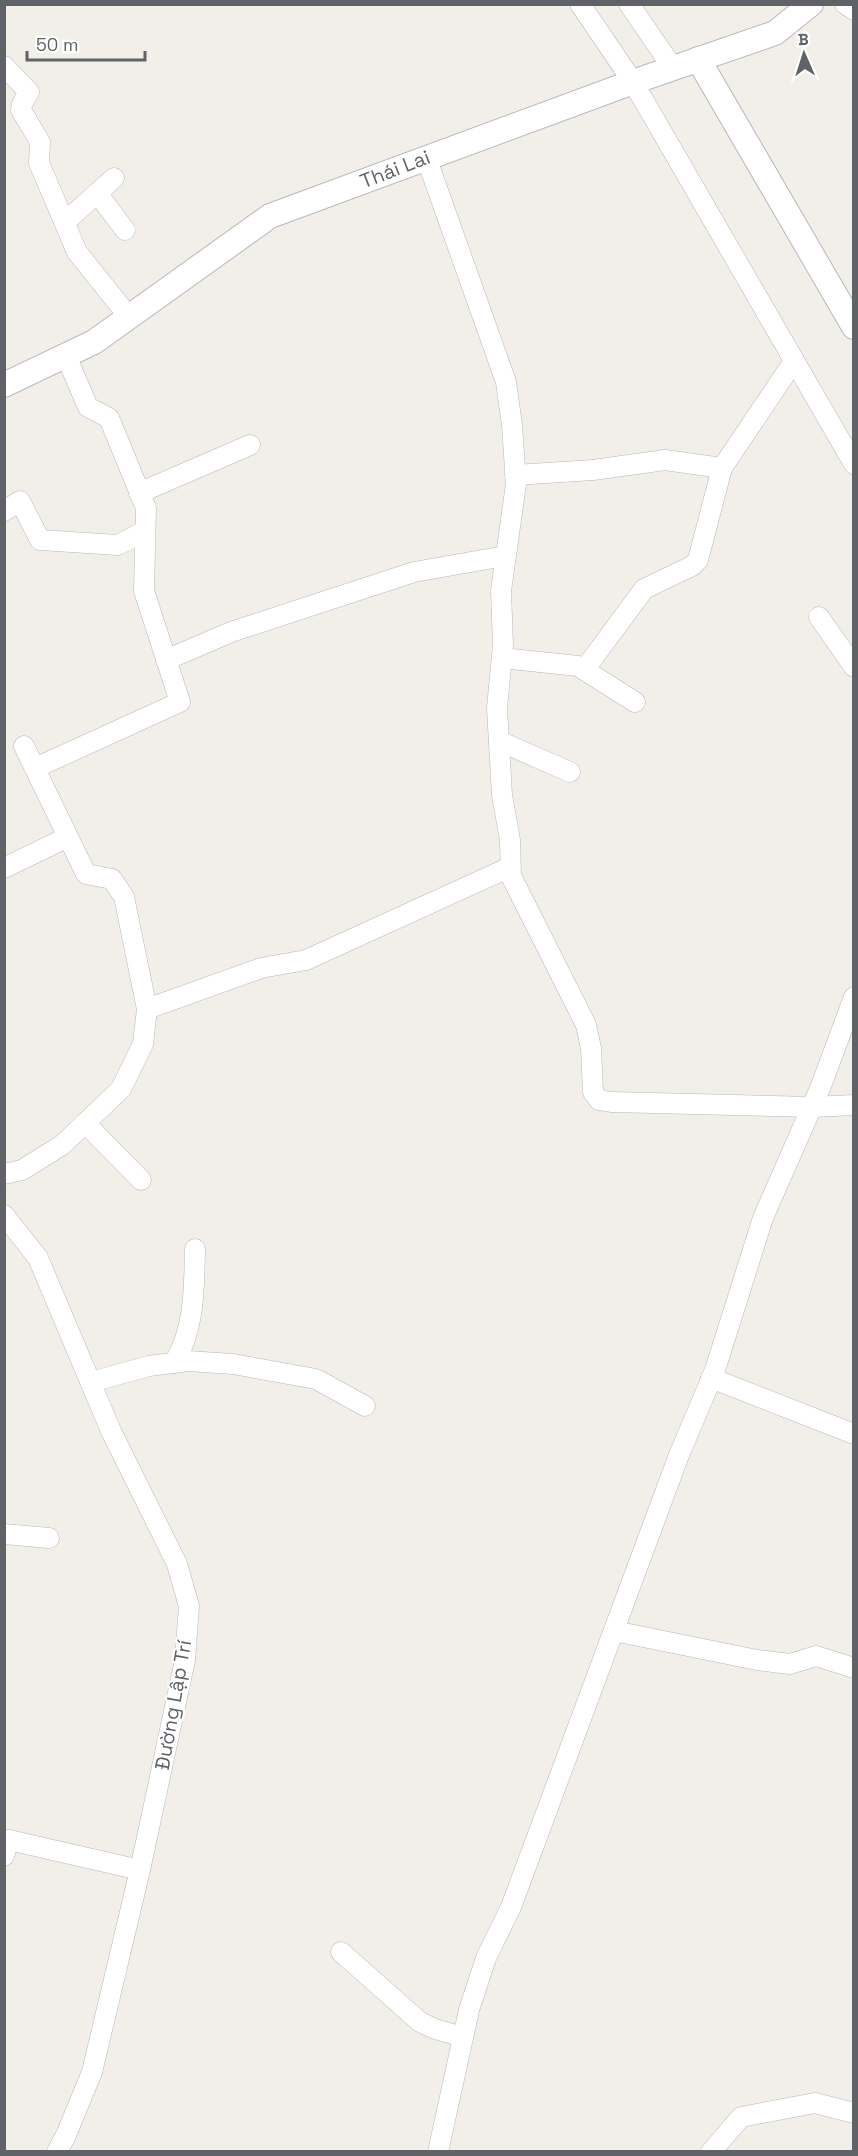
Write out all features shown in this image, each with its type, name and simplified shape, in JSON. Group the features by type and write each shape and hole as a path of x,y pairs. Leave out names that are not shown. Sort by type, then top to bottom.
{"street":[{"path":"580,4 633,82 854,464"},
{"path":"629,4 673,68"},
{"name":"Thái Lai","path":"4,385 94,342 270,216 426,157 775,33 811,4"},
{"path":"845,4 854,10"},
{"path":"698,59 854,327"},
{"path":"4,66 29,92 21,110 40,142 39,163 84,262 129,316"},
{"path":"426,157 506,382 512,425 515,475 501,591 502,658 497,708 501,795 510,840 511,876 586,1025 591,1048 593,1092 599,1100 611,1102 812,1107 854,1105"},
{"path":"65,222 114,178"},
{"path":"97,193 125,230"},
{"path":"35,768 180,702 144,591 146,508 109,418 88,407 66,356"},
{"path":"585,669 644,589 692,566 698,560 722,468 794,361"},
{"path":"140,493 250,445"},
{"path":"515,475 593,470 665,460 722,468"},
{"path":"4,510 20,501 40,540 118,545 145,531"},
{"path":"166,660 231,632 414,572 505,556"},
{"path":"819,617 854,667"},
{"path":"502,658 570,664 585,669 635,702"},
{"path":"499,741 570,772"},
{"path":"4,1174 22,1170 62,1145 121,1089 143,1044 147,1009 124,897 112,879 86,874 24,746"},
{"path":"4,867 68,837"},
{"path":"147,1009 261,968 306,960 510,867"},
{"path":"438,2151 469,2010 486,1958 512,1907 679,1455 711,1378 763,1218 812,1107 854,997"},
{"path":"85,1123 141,1180"},
{"name":"Đường Lập Trí","path":"4,1215 38,1258 111,1431 177,1564 189,1606 185,1660 140,1870 92,2072 57,2151"},
{"path":"174,1363 184,1344 194,1299 195,1250"},
{"path":"91,1382 149,1366 188,1361 233,1364 316,1379 365,1406"},
{"path":"711,1378 854,1434"},
{"path":"4,1534 50,1538"},
{"path":"614,1631 757,1660 790,1664 816,1656 854,1668"},
{"path":"4,1856 9,1840 140,1870"},
{"path":"341,1952 420,2022 463,2037"},
{"path":"711,2151 741,2117 815,2103 854,2113"}]}
